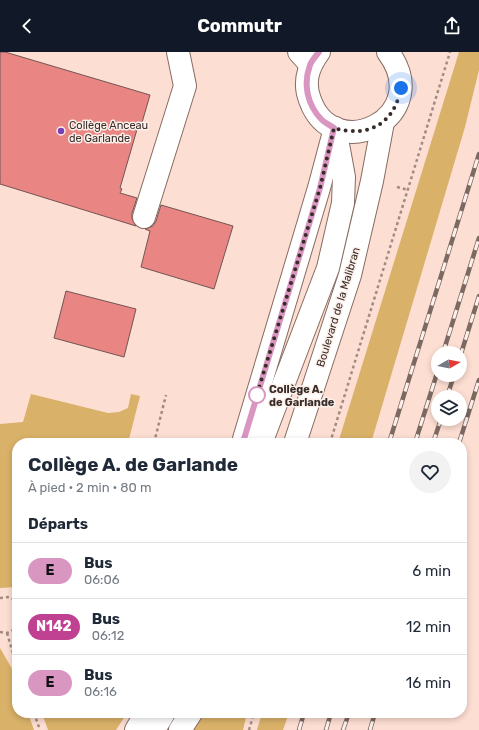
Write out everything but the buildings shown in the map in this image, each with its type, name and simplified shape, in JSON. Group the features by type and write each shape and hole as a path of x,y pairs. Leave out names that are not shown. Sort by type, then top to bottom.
{"main road":[{"path":"144,217 185,86 178,52"},
{"path":"309,56 306,78 307,94 312,108 322,120 334,128 347,132 360,132 383,122 392,112 398,101 401,88 400,75 395,62 388,52"},
{"path":"400,75 406,52"},
{"name":"Boulevard de la Malibran","path":"297,438 350,275 372,181 383,122"},
{"path":"244,438 320,188 334,128"},
{"name":"Boulevard de la Malibran","path":"263,438 328,268 343,203 344,177 334,128"},
{"path":"136,730 143,718"},
{"path":"154,730 161,718"},
{"path":"180,730 188,718"}],"path":[{"path":"332,438 450,52"},
{"path":"155,438 166,396"},
{"path":"0,598 9,597 12,598"},
{"path":"0,632 7,633 12,630"},
{"path":"7,633 12,650"},
{"path":"36,718 40,730"},
{"path":"249,730 253,718"}],"shaded area":[{"path":"459,52 479,52 479,70 465,127 372,438 340,438"},
{"path":"31,394 108,413 119,412 128,408 131,394 140,396 129,438 12,438 12,587 0,588 0,424 23,422"},
{"path":"0,648 12,670 12,718 30,718 34,730 0,730"},
{"path":"44,718 124,718 116,730 48,730"},
{"path":"200,718 246,718 243,730 193,730"},
{"path":"261,718 287,718 283,730 257,730"}],"railway":[{"path":"391,438 479,154"},
{"path":"445,346 479,238"},
{"path":"463,346 479,296"},
{"path":"461,438 479,380"},
{"path":"417,438 434,382"},
{"path":"449,390 452,382"},
{"path":"435,438 439,426"},
{"path":"299,730 303,718"},
{"path":"326,730 330,718"},
{"path":"343,730 347,718"},
{"path":"370,730 374,718"}],"bus line":[{"name":"E","path":"244,438 320,188 334,128 322,120 312,108 307,94 306,78 310,64 319,52"}],"place":[{"name":"Collège Anceau de Garlande","path":"61,131"},
{"name":"Collège A. de Garlande","path":"257,395"}],"route":[{"path":"257,395 255,401 320,188 334,128 347,132 360,132 383,122 392,112 398,101 401,88"}]}
